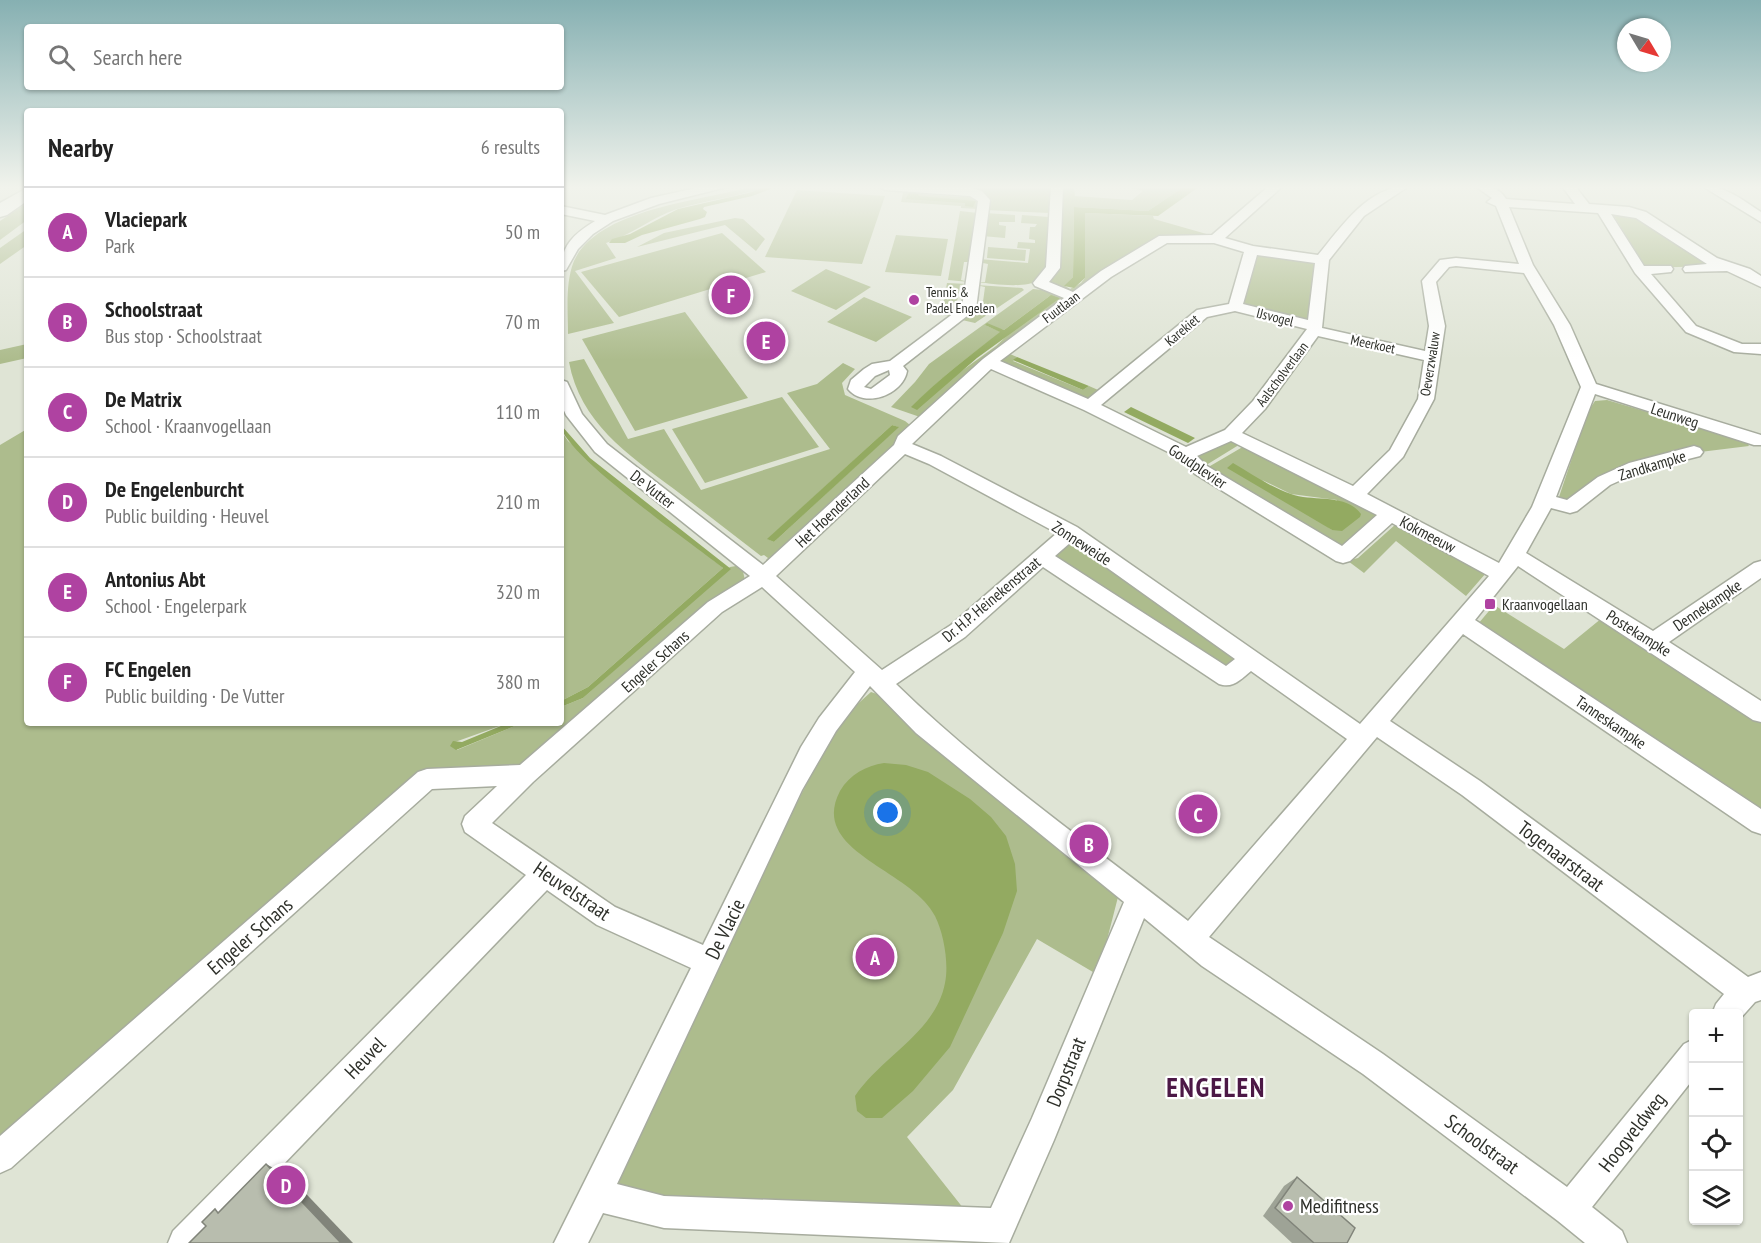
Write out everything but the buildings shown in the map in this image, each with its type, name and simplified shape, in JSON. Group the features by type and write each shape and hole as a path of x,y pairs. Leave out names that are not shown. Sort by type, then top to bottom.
{"street":[{"path":"564,262 574,244"},
{"path":"893,366 969,309 978,244"},
{"path":"1054,244 1053,268 1040,283 1074,297"},
{"name":"Fuutlaan","path":"902,447 904,440 989,362 1074,297 1156,244"},
{"name":"Fuutlaan","path":"1231,244 1251,250 1322,260"},
{"path":"1322,260 1335,244"},
{"path":"1190,939 1509,565 1547,501 1589,387 1562,325 1528,269 1517,244"},
{"path":"1624,244 1640,270 1692,329 1740,349 1761,348"},
{"path":"1686,244 1712,261 1745,272 1761,283"},
{"path":"1235,308 1251,250"},
{"name":"Aalscholverlaan","path":"1186,454 1231,434 1259,405 1314,329 1322,260"},
{"name":"Oeverzwaluw","path":"1355,495 1397,453 1426,399 1437,326 1429,281 1445,263 1528,269"},
{"path":"1690,269 1729,266"},
{"path":"1640,270 1666,269"},
{"name":"IJsvogel","path":"1235,308 1314,329"},
{"name":"Karekiet","path":"1090,406 1202,313 1235,308"},
{"name":"Meerkoet","path":"1314,329 1433,357"},
{"name":"Goudplevier","path":"989,362 1090,406 1186,454 1201,470 1343,556 1389,514"},
{"name":"Leunweg","path":"1589,387 1759,443"},
{"name":"De Vutter","path":"564,396 580,424 601,448 747,562 762,578"},
{"path":"1231,434 1355,495"},
{"name":"Zonneweide","path":"902,447 935,460 1070,532 1250,659 1368,731"},
{"name":"Het Hoenderland","path":"762,578 902,447"},
{"name":"Zandkampke","path":"1547,501 1570,507 1604,481 1635,466 1694,452"},
{"name":"Kokmeeuw","path":"1355,495 1389,514 1509,565"},
{"name":"Dr. H.P. Heinekenstraat","path":"875,677 958,631 1070,532"},
{"name":"Zonneweide","path":"1042,557 1227,678 1250,659"},
{"name":"Postekampke","path":"1509,565 1653,642 1761,713"},
{"name":"Dennekampke","path":"1653,642 1761,568"},
{"name":"Schoolstraat","path":"762,578 875,677 924,726 1139,900 1221,963 1373,1064 1570,1209 1610,1243"},
{"name":"Engeler Schans","path":"474,824 525,775 715,607 762,578"},
{"name":"Tanneskampke","path":"1460,621 1761,823"},
{"name":"De Vlacie","path":"571,1243 709,962 798,773 854,687 875,677"},
{"name":"Togenaarstraat","path":"1368,731 1471,788 1753,989"},
{"name":"Engeler Schans","path":"0,1157 427,779 525,775"},
{"name":"Heuvelstraat","path":"474,824 606,916 709,962"},
{"name":"Heuvel","path":"185,1243 546,873"},
{"name":"Dorpstraat","path":"996,1234 1043,1129 1125,927 1139,900"},
{"path":"1731,1009 1753,989"},
{"name":"Hoogveldweg","path":"1570,1209 1689,1060"},
{"path":"595,1195 664,1212 996,1234"}],"shaded area":[{"path":"6,244 24,244 24,247 0,264 0,248"},
{"path":"586,244 607,244 616,258 575,271 614,323 568,334 569,278 574,261"},
{"path":"682,244 734,244 766,272 619,317 581,272"},
{"path":"748,244 761,244 756,251"},
{"path":"771,244 869,244 862,264 765,257"},
{"path":"893,244 947,244 941,276 885,272"},
{"path":"954,244 974,244 971,262 964,262 961,280 969,282 948,280"},
{"path":"1018,244 1051,244 1050,264 1047,273 1040,280 1020,285 977,282 985,282 988,264 978,262 979,259 1028,263 1030,249 1017,248"},
{"path":"1054,244 1073,244 1073,277 1065,286 1070,289 1085,278 1085,244 1150,244 1073,292 1050,283"},
{"path":"1073,244 1085,244 1085,278 1074,288 1064,286 1073,277"},
{"path":"1631,244 1677,244 1710,266 1646,268"},
{"path":"988,247 1026,250 1025,261 987,258"},
{"path":"1252,256 1302,260 1316,265 1310,324 1239,304"},
{"path":"826,269 871,287 836,310 791,291"},
{"path":"947,283 968,284 960,285 956,307 964,308 951,317 939,313 942,311"},
{"path":"976,285 1024,290 975,323 962,320 974,308 982,309 985,287"},
{"path":"1033,289 1054,291 1066,298 920,417 891,407 929,364","holes":["1051,295 996,346 912,407 944,377 1001,332 985,325 1004,330"]},
{"path":"1051,295 1060,298 977,358 917,410 911,407 943,377 1000,332 985,325 987,323 1004,330"},
{"path":"864,297 912,317 876,342 827,322"},
{"path":"685,312 748,398 635,431 582,339"},
{"path":"24,345 24,359 0,364 0,350"},
{"path":"1010,354 1017,357 1013,361 1083,390 1089,386 1105,393 1092,404 999,362"},
{"path":"1017,357 1089,386 1083,390 1013,360"},
{"path":"584,359 628,439 664,429 701,490 830,449 787,393 817,384 843,363 855,369 842,383 845,395 910,425 897,447 770,562 766,560 768,558 761,556 639,463 608,435 583,402 569,362","holes":["892,425 898,427 774,542 768,539"]},
{"path":"782,397 819,447 705,483 672,429"},
{"path":"1607,400 1746,441 1749,446 1700,452 1695,448 1569,500 1559,497 1587,413 1595,401"},
{"path":"1131,407 1195,438 1188,443 1124,412"},
{"path":"892,425 899,427 774,542 767,539"},
{"path":"564,428 590,458 731,569 583,698 564,706 564,699 588,687 723,568 605,477 567,438"},
{"path":"24,431 24,726 500,726 455,742 457,750 515,726 564,726 564,706 583,698 730,567 736,566 743,571 745,581 522,765 433,770 0,1145 0,445"},
{"path":"564,435 568,441 723,568 588,687 564,699"},
{"path":"1224,442 1242,443 1203,467 1200,464 1199,453"},
{"path":"1246,445 1375,509 1379,517 1349,545 1335,545 1205,469","holes":["1262,480 1291,494 1337,500 1332,530"]},
{"path":"1233,463 1268,484 1291,494 1347,503 1355,507 1361,514 1360,517 1342,531 1332,530 1227,468"},
{"path":"1396,524 1486,573 1466,596 1396,541 1364,573 1344,558 1350,560 1358,558"},
{"path":"1069,544 1076,544 1239,660 1234,665 1213,664 1056,561 1056,552"},
{"path":"1494,605 1564,649 1602,618 1761,722 1761,814 1478,624"},
{"path":"871,692 877,694 1029,819 1118,897 1098,975 1037,939 953,1090 907,1137 971,1218 668,1199 657,1194 603,1190 829,739 843,717"},
{"path":"501,726 515,726 456,750 450,746 453,741 462,742"},
{"path":"884,763 906,765 928,772 970,799 991,817 1006,836 1015,864 1017,891 1003,933 950,1047 913,1091 882,1118 866,1118 857,1111 855,1096 931,1016 940,1000 946,975 945,949 935,916 923,900 850,845 838,830 834,812 844,785 859,772"}],"place":[{"name":"FC Engelen","path":"731,295"},
{"name":"Tennis & Padel Engelen","path":"914,300"},
{"name":"Antonius Abt","path":"766,341"},
{"name":"Kraanvogellaan","path":"1490,604"},
{"name":"De Matrix","path":"1198,814"},
{"name":"Schoolstraat","path":"1089,844"},
{"name":"Vlaciepark","path":"875,957"},
{"name":"De Engelenburcht","path":"286,1185"},
{"name":"Medifitness","path":"1288,1206"}],"district":[{"name":"ENGELEN","path":"1216,1088"}]}
